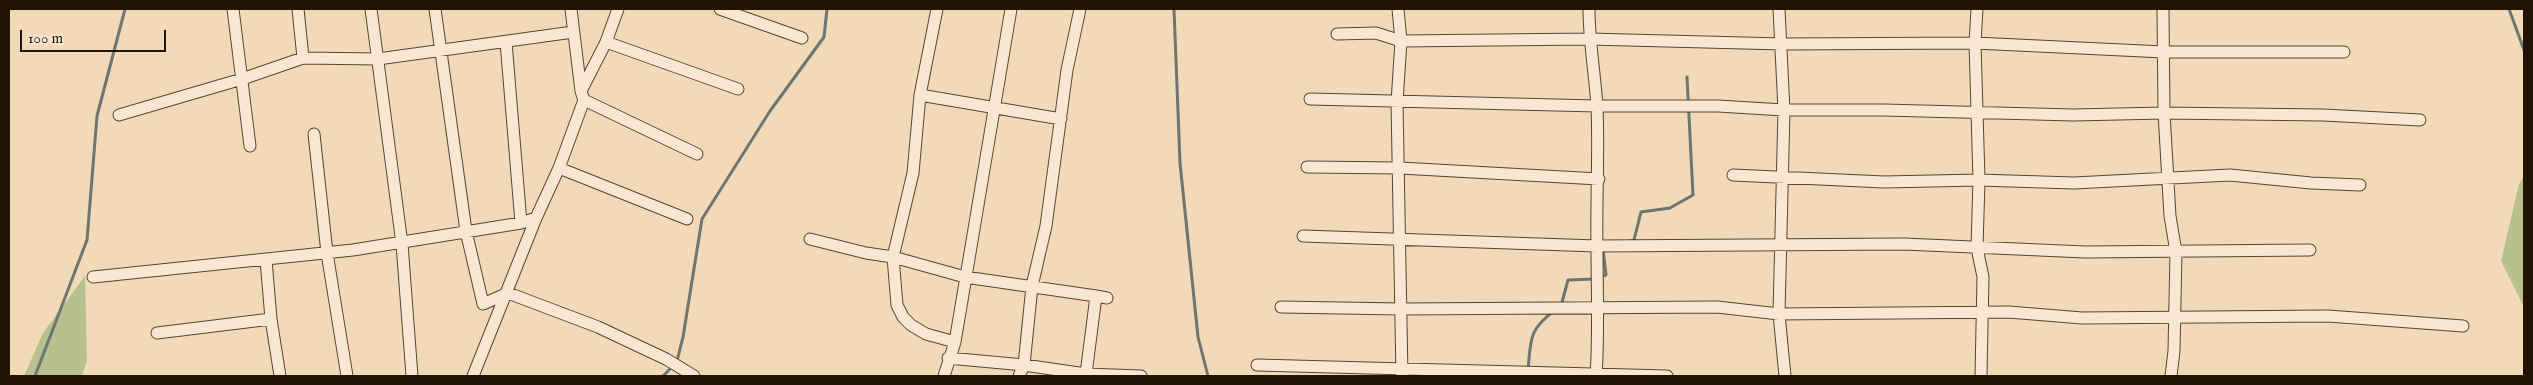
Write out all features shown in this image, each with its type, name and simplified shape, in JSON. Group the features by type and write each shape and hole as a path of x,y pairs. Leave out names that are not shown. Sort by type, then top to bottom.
{"street":[{"path":"233,9 250,146"},
{"path":"298,9 303,58"},
{"path":"371,9 402,244 412,376"},
{"path":"436,9 466,231 483,304 508,293 598,327 666,359 694,376"},
{"path":"571,9 583,96"},
{"path":"473,376 508,293 536,218 559,168 583,96 618,9"},
{"path":"720,9 802,38"},
{"path":"938,9 920,95 913,173 893,256 897,306 903,317 911,325 926,334 955,342"},
{"path":"944,376 948,358 955,342 1011,9"},
{"path":"1019,376 1024,365 1032,286 1046,226 1067,70 1080,9"},
{"path":"1398,9 1401,41 1397,102 1400,168 1402,373"},
{"path":"1590,9 1589,39 1597,106 1597,309 1599,344 1596,376"},
{"path":"1779,9 1784,110 1783,178 1779,244 1779,314 1785,376"},
{"path":"1977,9 1975,43 1979,180 1977,248 1983,277 1981,376"},
{"path":"2163,9 2164,113 2170,216 2176,252 2172,376"},
{"path":"119,115 242,80 303,58 378,59 573,32"},
{"path":"1337,34 1376,33 1401,41 1589,39 1782,44 1975,43 2164,52 2344,52"},
{"path":"506,42 521,223"},
{"path":"606,42 738,89"},
{"path":"920,95 1061,120"},
{"path":"583,96 696,154"},
{"path":"1310,99 1597,106 1718,106 1784,110 1884,110 1977,114 2073,115 2164,113 2323,115 2420,120"},
{"path":"314,134 328,253 347,376"},
{"path":"1307,167 1400,168 1598,179"},
{"path":"559,168 687,219"},
{"path":"1733,174 1884,182 1979,180 2074,183 2230,175 2311,183 2360,185"},
{"path":"93,277 402,244 466,231 521,223 536,218"},
{"path":"1303,236 1597,246 1904,244 2085,252 2310,250"},
{"path":"810,239 866,254 893,256 966,276 1102,297 1086,374"},
{"path":"266,260 271,319 280,376"},
{"path":"1281,307 1402,310 1717,307 1779,314 1897,315 1982,311 2082,318 2328,316 2463,326"},
{"path":"157,333 271,319"},
{"path":"948,358 1024,365 1086,374 1141,376"},
{"path":"1257,365 1402,373 1667,376"}],"green space":[{"path":"2524,176 2524,307 2501,261 2519,184"},
{"path":"85,276 87,360 82,376 24,376 43,333"}],"waterway":[{"path":"35,376 87,240 97,116 125,9"},
{"path":"677,361 683,337 702,219 770,111 824,37 827,9"},
{"path":"1174,9 1180,163 1198,337 1208,376"},
{"path":"2509,9 2524,50"},
{"path":"1630,241 1634,240 1641,212 1670,208 1693,195 1687,77"},
{"path":"1600,277 1606,275 1603,250 1605,249"},
{"path":"1561,306 1568,280 1594,279"},
{"path":"1528,370 1532,337 1535,330 1554,311"},
{"path":"663,376 673,366"}]}
